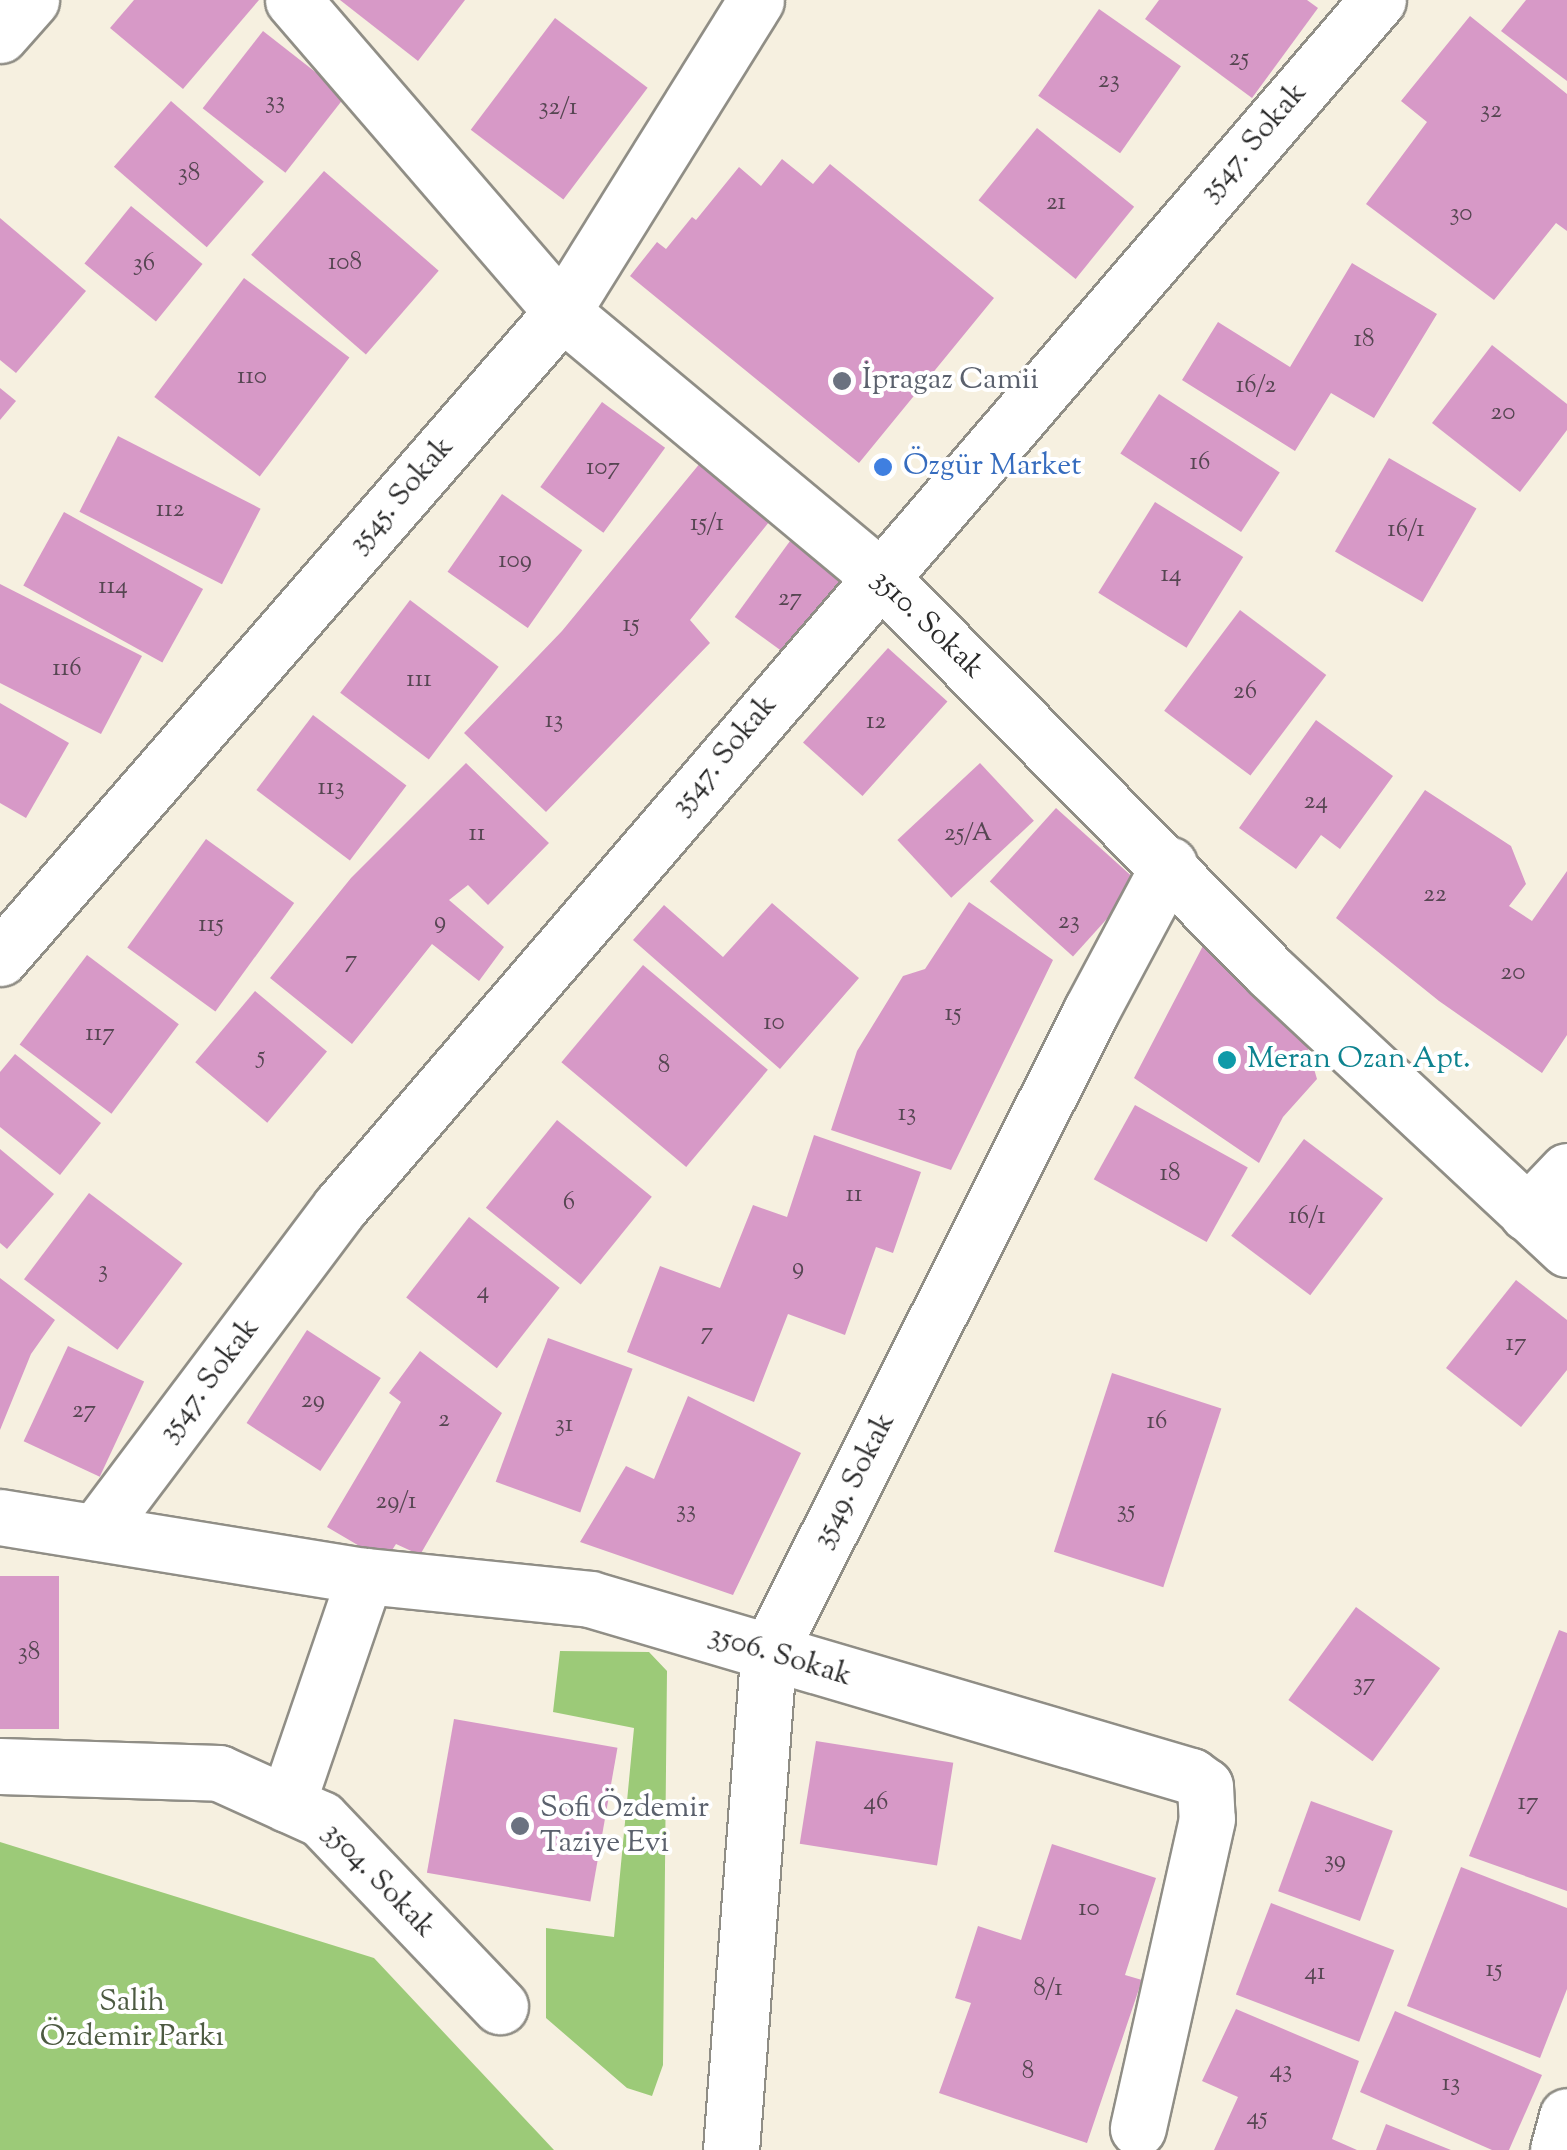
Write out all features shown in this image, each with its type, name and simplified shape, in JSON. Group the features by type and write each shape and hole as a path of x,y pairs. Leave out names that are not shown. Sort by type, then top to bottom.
{"street":[{"path":"0,35 31,0"},
{"name":"3510. Sokak","path":"294,0 562,312 879,576 1169,865 1270,972 1567,1249"},
{"name":"3545. Sokak","path":"0,958 562,312 756,0"},
{"name":"3547. Sokak","path":"96,1532 340,1208 879,576 1378,0"},
{"name":"3549. Sokak","path":"731,2150 768,1654 1090,1011 1169,865"},
{"path":"1527,1214 1567,1171"},
{"name":"3506. Sokak","path":"0,1517 365,1576 590,1599 1191,1776 1205,1786 1207,1819 1138,2128"},
{"path":"288,1804 365,1576"},
{"name":"3504. Sokak","path":"0,1766 219,1773 321,1819 500,2006"},
{"path":"1558,2150 1567,2116"}],"green space":[{"path":"560,1651 649,1652 667,1671 663,2065 652,2096 627,2088 546,2018 546,1928 614,1937 634,1728 553,1712"},
{"name":"Salih Özdemir Parkı","path":"0,1842 374,1958 554,2150 0,2150"}],"building":[{"path":"134,0 259,0 183,89 110,28"},
{"path":"340,0 465,0 418,61"},
{"path":"1159,0 1307,0 1318,8 1252,98 1145,19"},
{"path":"1526,0 1567,0 1567,81 1501,31"},
{"path":"1099,9 1181,66 1120,153 1038,96"},
{"path":"1470,16 1567,94 1567,231 1556,223 1494,300 1366,204 1427,122 1401,101"},
{"path":"555,18 648,88 563,200 471,130"},
{"path":"263,31 346,96 285,173 203,108"},
{"path":"171,101 264,182 207,247 114,167"},
{"path":"1037,128 1134,207 1076,279 978,200"},
{"name":"İpragaz Camii","path":"782,159 813,184 830,164 994,298 859,463 630,276 657,242 666,249 692,217 696,220 739,167 761,186"},
{"path":"324,171 439,271 366,354 251,255"},
{"path":"131,206 202,264 156,321 84,264"},
{"path":"0,218 86,291 16,373 0,360"},
{"path":"1352,263 1437,314 1374,418 1331,393 1295,451 1182,380 1218,322 1290,367"},
{"path":"244,278 349,357 260,476 154,397"},
{"path":"1492,345 1567,404 1567,430 1520,492 1432,423"},
{"path":"0,388 16,401 0,420"},
{"path":"1159,394 1280,472 1241,532 1120,454"},
{"path":"602,402 665,448 603,533 540,487"},
{"path":"118,436 261,509 222,584 79,512"},
{"path":"1389,458 1476,508 1422,602 1335,552"},
{"path":"701,462 773,517 690,620 710,643 546,812 464,733 562,631"},
{"path":"502,494 582,550 528,628 448,572"},
{"path":"1155,502 1243,557 1186,648 1098,593"},
{"path":"64,512 203,589 162,663 23,585"},
{"path":"790,541 845,581 790,657 735,617"},
{"path":"0,584 142,656 101,734 0,683"},
{"path":"410,600 499,667 429,759 340,693"},
{"path":"1240,610 1326,675 1250,776 1164,711"},
{"path":"888,648 947,702 862,796 803,742"},
{"path":"0,703 69,743 26,818 0,803"},
{"path":"313,715 406,785 350,860 256,790"},
{"path":"1316,720 1393,776 1340,849 1321,835 1296,869 1239,828"},
{"path":"466,763 549,843 488,905 468,885 449,900 504,947 479,981 432,944 352,1044 270,978 351,878"},
{"path":"980,763 1034,821 951,898 897,840"},
{"path":"1425,790 1511,846 1526,884 1509,906 1532,921 1567,871 1567,1035 1542,1073 1439,1001 1336,918"},
{"path":"1056,808 1139,883 1073,957 990,882"},
{"path":"206,839 294,903 215,1011 127,947"},
{"path":"969,902 1053,960 951,1170 831,1130 857,1051 903,976 925,969"},
{"path":"772,903 859,978 780,1069 633,940 664,905 723,957"},
{"name":"Meran Ozan Apt.","path":"1205,942 1306,1042 1317,1079 1283,1117 1259,1163 1134,1078"},
{"path":"87,955 179,1024 111,1114 20,1044"},
{"path":"643,965 768,1070 686,1167 561,1062"},
{"path":"255,991 327,1051 267,1123 195,1062"},
{"path":"15,1054 101,1123 60,1175 0,1127 0,1072"},
{"path":"1135,1105 1248,1168 1207,1242 1094,1179"},
{"path":"557,1120 652,1197 581,1285 486,1208"},
{"path":"814,1135 921,1172 893,1253 876,1247 845,1335 788,1314 754,1402 627,1352 660,1266 720,1288 753,1205 787,1217"},
{"path":"1304,1139 1383,1199 1310,1295 1231,1236"},
{"path":"0,1149 54,1194 7,1249 0,1243"},
{"path":"89,1193 182,1263 117,1350 24,1279"},
{"path":"469,1217 560,1288 497,1368 406,1297"},
{"path":"0,1278 55,1320 31,1354 0,1430"},
{"path":"1516,1280 1567,1320 1567,1370 1521,1427 1446,1368"},
{"path":"307,1330 381,1378 320,1471 247,1423"},
{"path":"548,1338 633,1369 580,1513 496,1482"},
{"path":"68,1346 144,1381 100,1477 24,1441"},
{"path":"420,1351 502,1413 420,1555 396,1544 385,1561 327,1527 401,1402 389,1393"},
{"path":"1112,1373 1221,1409 1163,1587 1054,1552"},
{"path":"688,1396 801,1453 733,1595 580,1542 626,1466 654,1479"},
{"path":"0,1576 59,1576 59,1729 0,1729"},
{"path":"1356,1607 1440,1668 1373,1761 1288,1700"},
{"path":"1559,1630 1567,1633 1567,1891 1469,1856"},
{"name":"Sofi Özdemir Taziye Evi","path":"454,1719 617,1748 590,1901 427,1873"},
{"path":"816,1741 953,1763 937,1865 800,1844"},
{"path":"1311,1801 1393,1831 1360,1921 1278,1891"},
{"path":"1052,1844 1156,1878 1125,1975 1142,1980 1087,2143 939,2093 971,2003 955,1998 978,1926 1021,1940"},
{"path":"1461,1867 1567,1908 1567,1989 1540,2058 1407,2006"},
{"path":"1271,1903 1394,1950 1359,2042 1236,1994"},
{"path":"1236,2009 1359,2061 1332,2139 1357,2150 1214,2150 1238,2097 1202,2081"},
{"path":"1395,2011 1542,2075 1509,2150 1492,2150 1360,2092"},
{"path":"1386,2124 1451,2150 1376,2150"}],"place":[{"name":"İpragaz Camii","path":"842,381"},
{"name":"Özgür Market","path":"883,467"},
{"name":"Meran Ozan Apt.","path":"1227,1060"},
{"name":"Sofi Özdemir Taziye Evi","path":"520,1826"}]}
